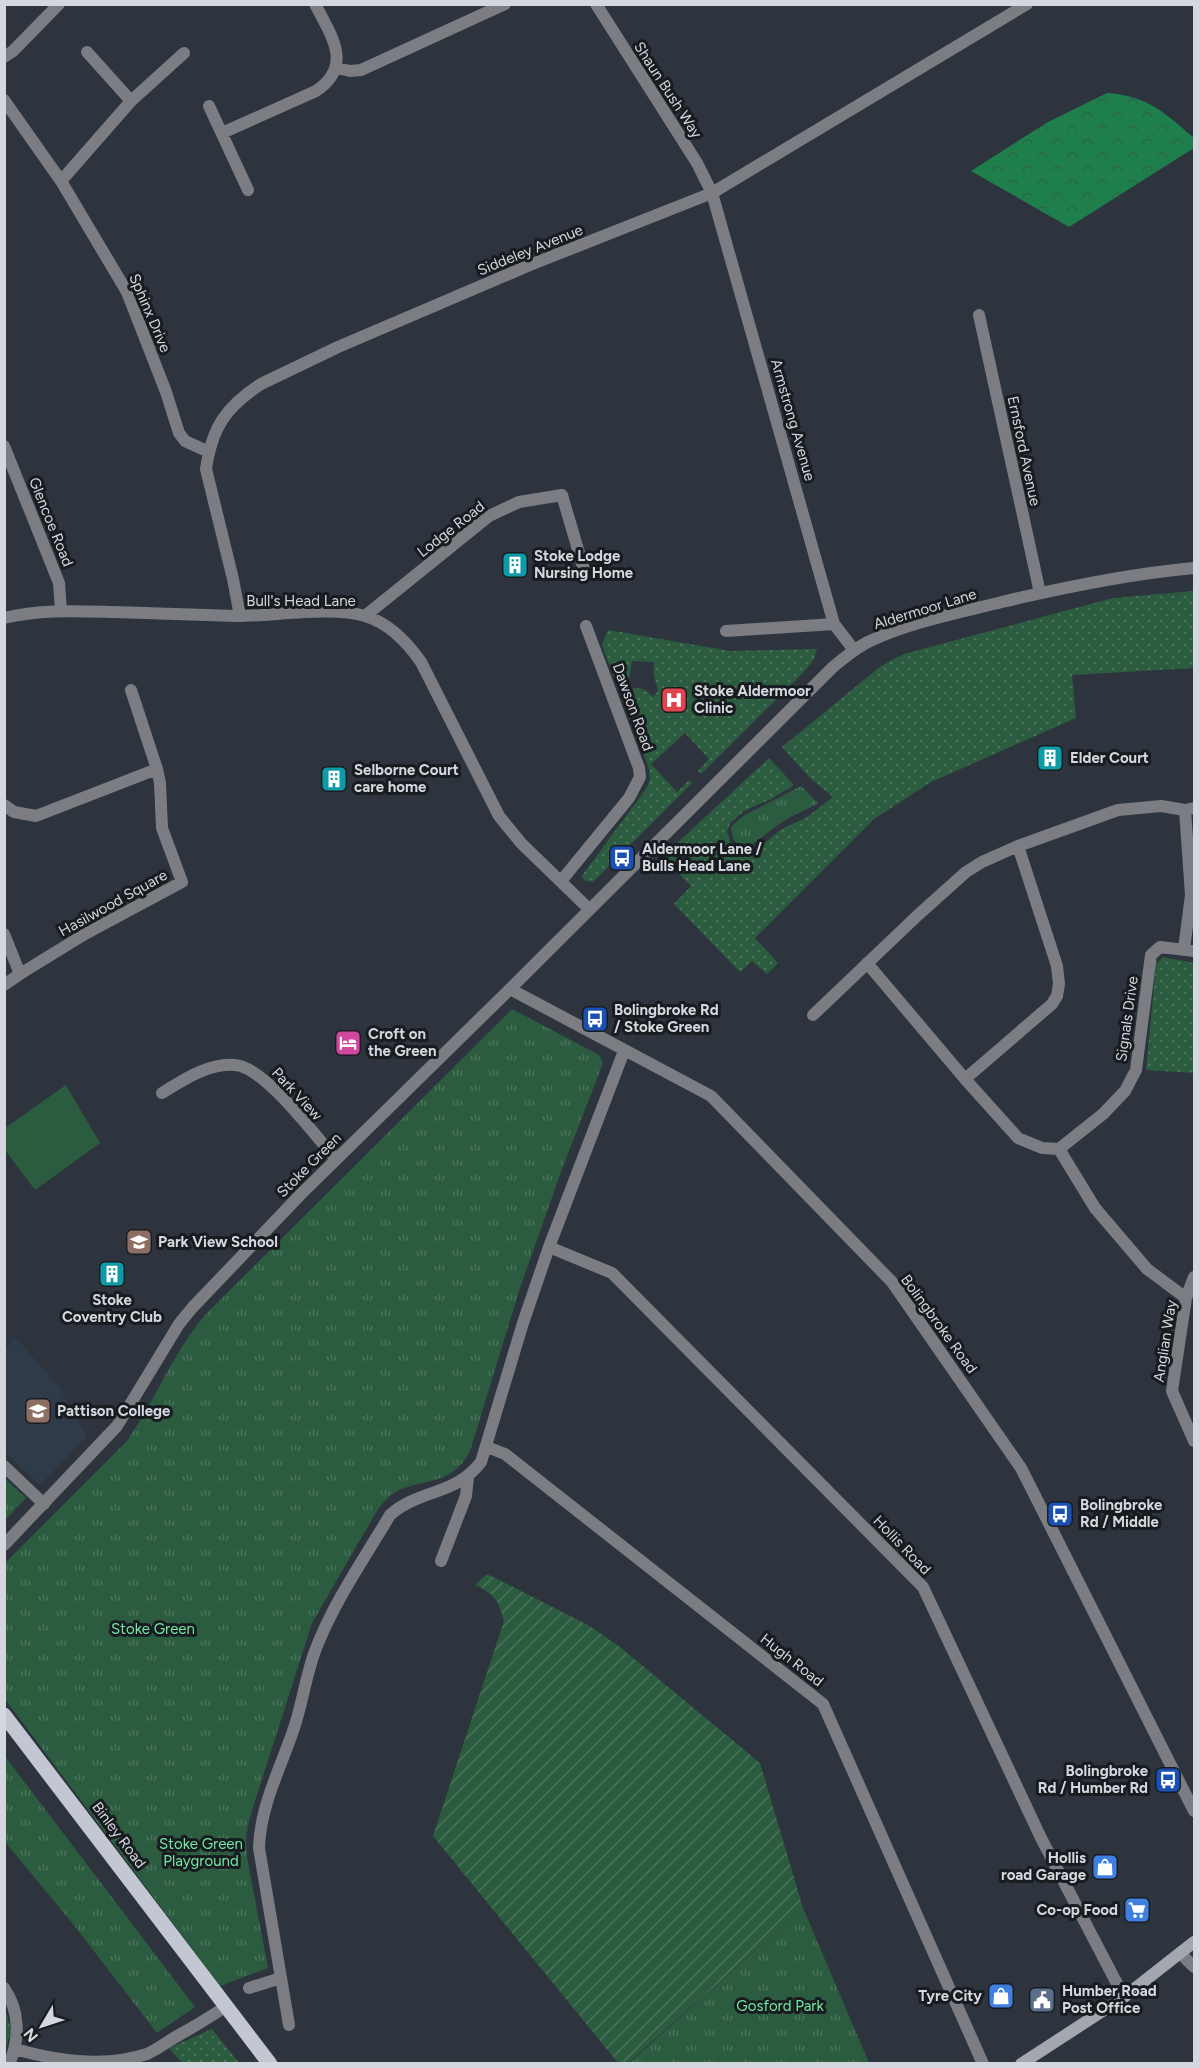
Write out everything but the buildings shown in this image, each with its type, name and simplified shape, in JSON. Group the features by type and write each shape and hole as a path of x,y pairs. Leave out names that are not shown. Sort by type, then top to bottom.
{"main road":[{"name":"Binley Road","path":"4,1715 270,2064"},
{"path":"1021,2064 1124,1997 1194,1942"}],"street":[{"path":"4,57 13,51 59,4"},
{"path":"222,134 316,91 326,84 337,68 337,51 334,40 315,4"},
{"path":"337,68 350,72 362,70 506,4"},
{"name":"Shaun Bush Way","path":"596,4 697,164 712,193"},
{"name":"Siddeley Avenue","path":"240,616 206,469 209,452 222,417 232,405 261,384 338,347 712,193 1027,4"},
{"path":"87,52 131,101"},
{"path":"61,181 131,101 184,53"},
{"name":"Sphinx Drive","path":"4,100 61,181 128,292 179,433 185,441 209,452"},
{"path":"209,106 248,190"},
{"name":"Armstrong Avenue","path":"712,193 834,624 854,650"},
{"name":"Ernsford Avenue","path":"979,315 1040,593"},
{"name":"Glencoe Road","path":"4,446 59,583 61,610"},
{"name":"Lodge Road","path":"365,616 489,516 519,502 562,495 584,570"},
{"name":"Aldermoor Lane","path":"589,909 825,674 854,650 901,629 1040,593 1097,580 1194,568"},
{"name":"Bull's Head Lane","path":"4,618 61,610 240,616 335,613 365,616 386,626 412,648 421,662 499,816 510,831 589,909"},
{"path":"726,631 834,624"},
{"name":"Dawson Road","path":"561,881 629,798 640,777 639,768 586,626"},
{"name":"Hasilwood Square","path":"20,974 85,934 182,882 162,828 160,783 157,769 131,690"},
{"path":"4,805 14,812 36,816 157,769"},
{"name":"Signals Drive","path":"813,1015 968,871 998,854 1118,810 1161,806 1190,809 1189,950 1160,947 1151,955 1136,1070 1125,1091 1102,1114 1059,1149"},
{"path":"965,1079 1044,1011 1057,996 1059,984 1057,966 1018,846"},
{"name":"Stoke Green","path":"4,1545 117,1426 179,1324 192,1308 336,1159 589,909"},
{"path":"4,934 20,974 4,985"},
{"path":"867,963 1018,1138 1042,1148 1059,1149 1095,1208 1147,1269 1186,1298"},
{"name":"Bolingbroke Road","path":"510,989 711,1096 892,1282 1021,1468 1194,1811"},
{"path":"289,2025 259,1848 260,1832 263,1814 298,1716 315,1652 329,1619 390,1515 405,1504 455,1485 468,1477 481,1462 549,1247 624,1050"},
{"name":"Park View","path":"162,1093 189,1077 213,1068 233,1064 244,1066 267,1083 336,1159"},
{"name":"Hollis Road","path":"549,1247 612,1274 923,1587 1041,1838 1124,1997"},
{"name":"Anglian Way","path":"1194,1277 1186,1298 1172,1391 1194,1441"},
{"name":"Hugh Road","path":"487,1447 505,1454 823,1704 983,2064"},
{"path":"4,1466 44,1504"},
{"path":"441,1561 466,1496 468,1477"},
{"path":"1180,1953 1194,1967"},
{"path":"249,1988 281,1978"},
{"path":"4,1988 16,2012 15,2049 9,2064"},
{"path":"15,2049 42,2057 84,2063 132,2058 147,2053 226,2006"}],"shaded area":[{"name":"Pattison College","path":"16,1338 58,1386 87,1436 40,1485 5,1452 5,1349"}],"green space":[{"path":"1107,93 1134,98 1155,107 1194,138 1194,148 1069,227 971,171 1048,122"},
{"path":"1194,591 1194,668 1072,675 1076,718 931,782 874,819 755,938 778,963 767,974 752,961 740,972 674,904 691,886 662,857 769,758 794,785 773,798 744,811 730,823 727,832 732,847 740,851 747,851 765,843 780,830 807,817 833,797 810,778 782,747 881,666 904,654 1113,598"},
{"path":"608,630 731,651 817,649 814,659 805,671 701,774 698,771 709,759 685,733 651,764 677,792 689,780 692,783 593,882 581,877 646,789 650,779 649,768 621,697 625,691 633,688 643,689 653,697 658,691 654,676 654,662 632,661 629,680 623,684 616,683 602,645"},
{"path":"801,786 818,803 784,821 745,848 736,842 731,827 743,816"},
{"path":"1163,957 1194,963 1194,1073 1146,1070 1156,964"},
{"name":"Stoke Green","path":"512,1009 599,1055 603,1063 520,1288 470,1451 463,1462 448,1475 399,1490 385,1501 378,1509 312,1623 249,1820 246,1838 247,1857 268,1968 220,1986 5,1699 5,1563 127,1441 174,1360 206,1314"},
{"path":"66,1085 100,1143 35,1190 5,1150 5,1128"},
{"path":"4,1478 26,1498 5,1520 4,1520"},
{"path":"487,1574 588,1625 620,1647 760,1763 803,1908 628,2063 618,2063 433,1836 504,1621 495,1599 475,1585"},
{"path":"4,1755 195,2007 157,2033 73,1924 5,1842"},
{"name":"Gosford Park","path":"803,1908 869,2063 628,2064"},
{"path":"4,2004 11,2030 6,2048 4,2047"},
{"path":"212,2029 239,2063 182,2063 169,2048"}],"place":[{"name":"Stoke Lodge Nursing Home","path":"515,565"},
{"name":"Stoke Aldermoor Clinic","path":"674,700"},
{"name":"Elder Court","path":"1050,758"},
{"name":"Selborne Court care home","path":"334,779"},
{"name":"Aldermoor Lane / Bulls Head Lane","path":"622,858"},
{"name":"Bolingbroke Rd / Stoke Green","path":"595,1019"},
{"name":"Croft on the Green","path":"348,1043"},
{"name":"Park View School","path":"139,1242"},
{"name":"Stoke Coventry Club","path":"112,1274"},
{"name":"Pattison College","path":"38,1411"},
{"name":"Bolingbroke Rd / Middle","path":"1060,1514"},
{"name":"Bolingbroke Rd / Humber Rd","path":"1168,1780"},
{"name":"Hollis road Garage","path":"1105,1867"},
{"name":"Co-op Food","path":"1137,1910"},
{"name":"Tyre City","path":"1001,1996"},
{"name":"Humber Road Post Office","path":"1042,2000"}],"park label":[{"name":"Stoke Green Playground","path":"201,1852"}]}
